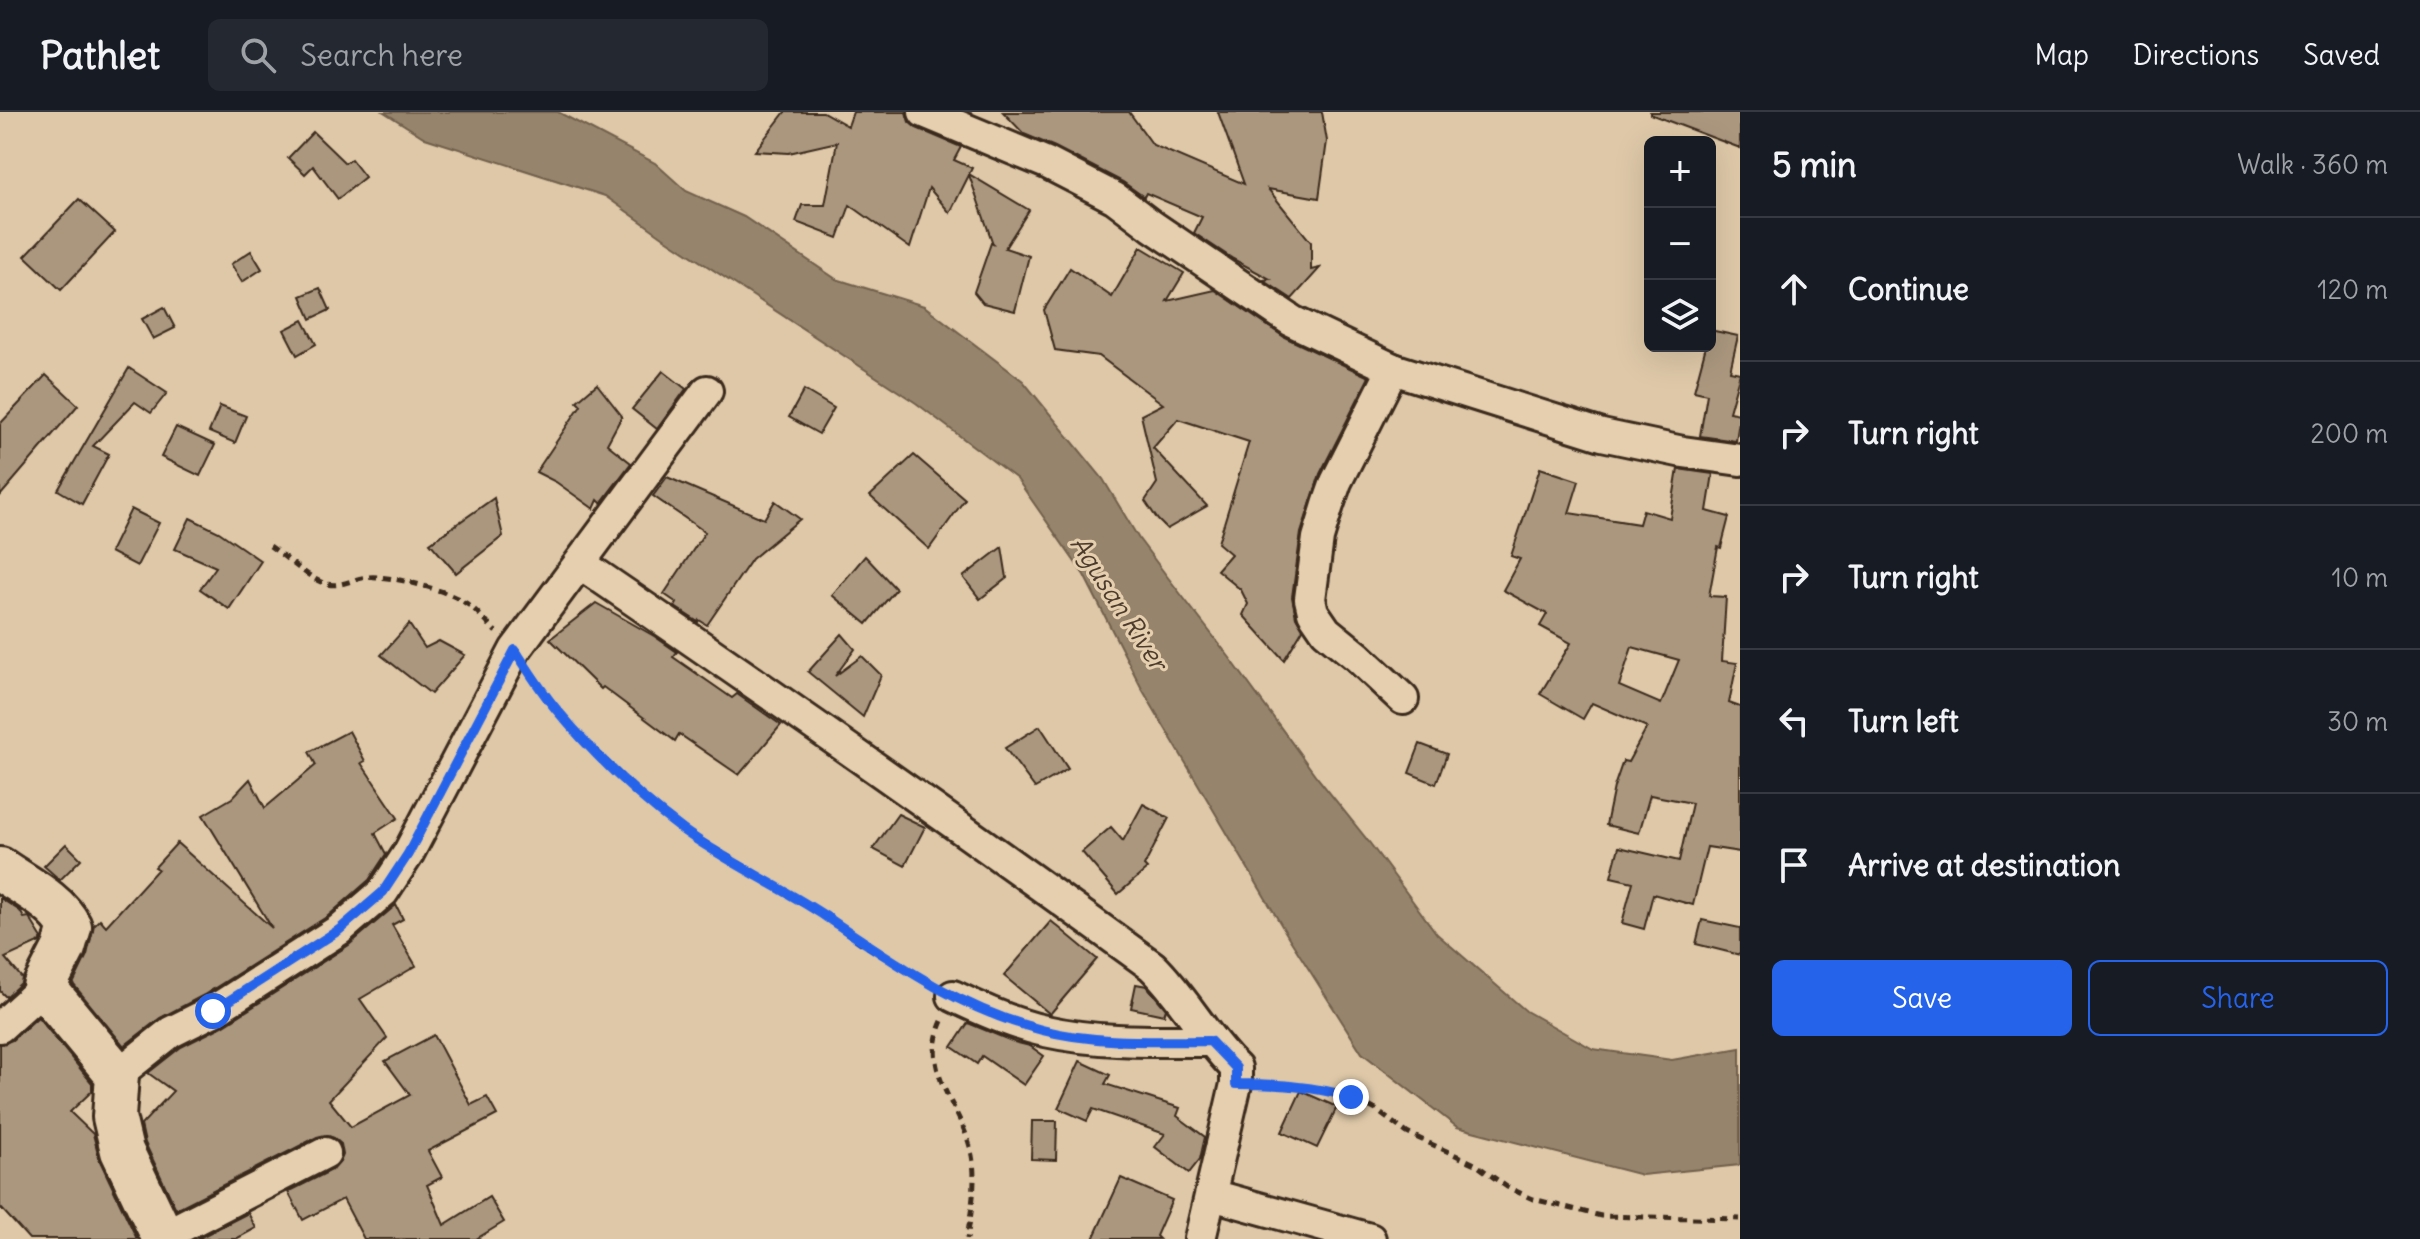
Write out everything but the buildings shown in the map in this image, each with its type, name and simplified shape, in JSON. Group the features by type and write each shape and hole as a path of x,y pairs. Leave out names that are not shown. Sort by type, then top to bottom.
{"street":[{"path":"924,112 1047,163 1115,198 1292,321 1393,369 1602,435 1740,460"},
{"path":"1393,369 1336,482 1318,538 1310,599 1313,612 1326,631 1403,699"},
{"path":"117,1075 171,1032 213,1011 339,930 373,902 408,854 515,650 707,391"},
{"path":"581,564 808,721 1152,966 1167,981 1210,1041 1236,1068 1236,1084 1200,1239"},
{"path":"0,869 65,916 70,927 64,948 44,987 0,1027"},
{"path":"44,987 117,1075 114,1117 122,1151 163,1238 325,1153"},
{"path":"953,996 983,1011 1042,1031 1089,1038 1210,1041"},
{"path":"1212,1195 1370,1239"}],"path":[{"path":"270,546 321,582 345,585 364,577 378,576 450,595 465,602 515,650 556,709 647,801 685,831 828,918 860,942 953,996 937,1033 934,1056 937,1072 972,1152 974,1178 967,1239"},
{"path":"1236,1084 1301,1086 1351,1097 1376,1110 1407,1133 1475,1164 1507,1187 1533,1199 1601,1216 1740,1219"}],"water":[{"name":"Agusan River","path":"384,112 558,112 655,163 686,191 744,217 836,279 924,306 1023,381 1103,479 1139,539 1437,934 1526,1011 1593,1049 1672,1060 1740,1048 1740,1165 1642,1175 1457,1127 1362,1053 1289,938 1142,689 1084,575 1017,479 916,403 605,196 425,138"}],"route":[{"path":"213,1011 339,930 383,892 408,854 515,650 556,709 647,801 685,831 828,918 860,942 953,996 983,1011 1042,1031 1136,1041 1210,1041 1236,1068 1236,1084 1301,1086 1351,1097"}]}
